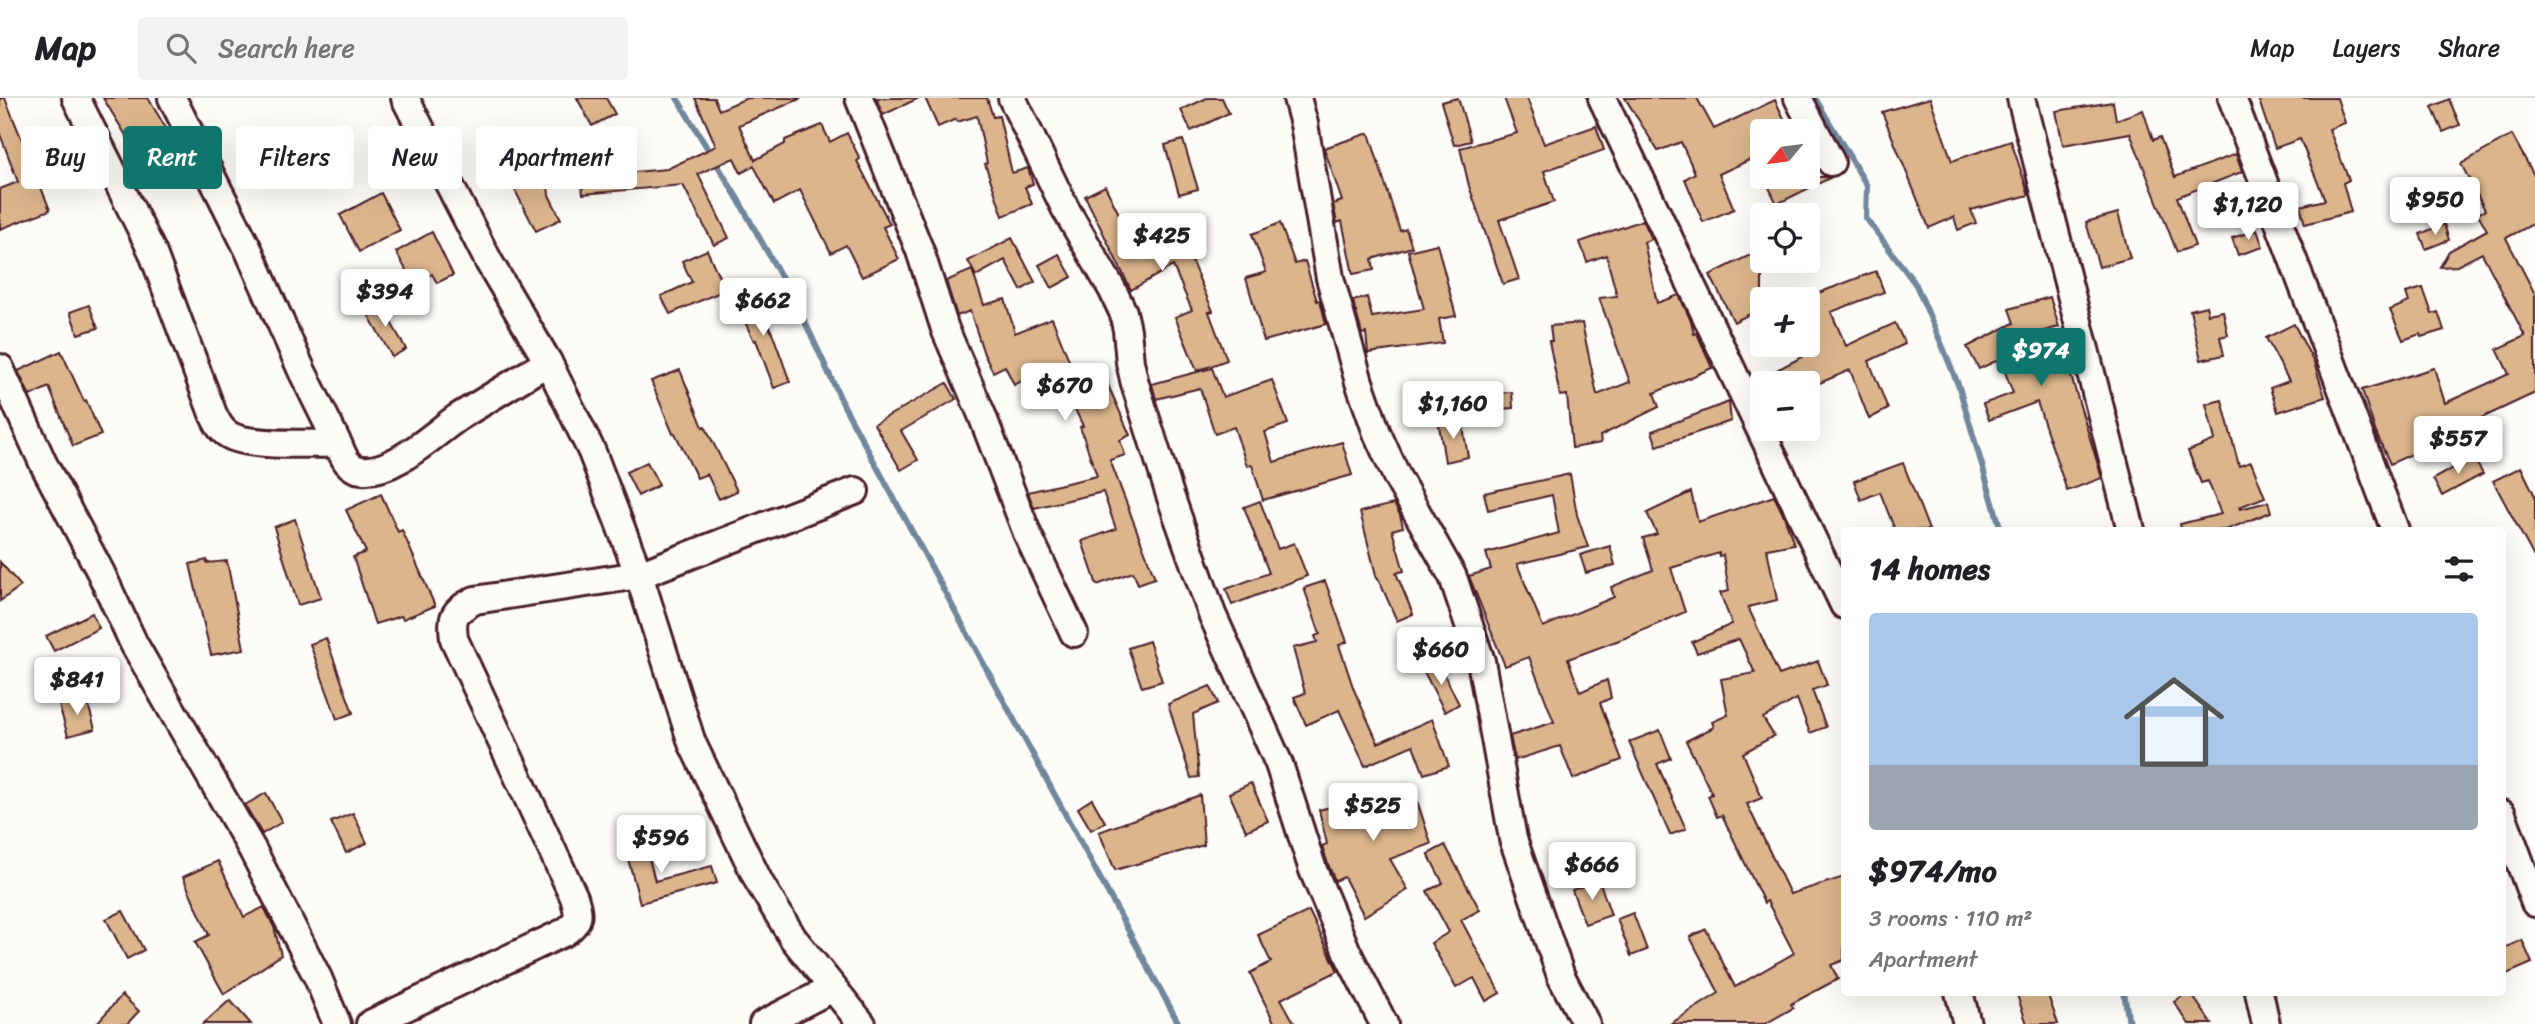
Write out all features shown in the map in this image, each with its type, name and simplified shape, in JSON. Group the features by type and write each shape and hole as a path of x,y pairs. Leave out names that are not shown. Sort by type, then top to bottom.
{"street":[{"path":"76,98 152,251 220,428 230,436 244,441 338,444"},
{"path":"172,98 249,251 348,465 360,471 395,462 457,418 548,362"},
{"path":"405,98 489,262 548,362 605,483 639,575 692,743 759,882 793,939 862,1024"},
{"path":"859,98 1027,533 1074,633"},
{"path":"1012,98 1065,208 1123,312 1135,384 1212,614 1279,764 1313,870 1348,952 1384,1024"},
{"path":"1297,98 1304,124 1330,278 1359,382 1377,433 1457,588 1481,662 1513,839 1561,976 1586,1024"},
{"path":"1602,98 1841,599"},
{"path":"1798,98 1831,162"},
{"path":"2021,98 2130,527"},
{"path":"2232,98 2394,527"},
{"path":"0,368 63,504 101,573 134,644 252,849 318,978 337,1024"},
{"path":"370,1024 565,932 575,925 578,912 454,639 452,622 458,610 475,600 639,575 855,492"},
{"path":"2506,825 2535,903"},
{"path":"762,1024 832,988"},
{"path":"1960,996 1967,1024"},
{"path":"2260,996 2266,1024"}],"building":[{"path":"0,98 5,98 21,138 21,189 42,189 50,210 0,229 0,189 18,182 0,134"},
{"path":"103,98 148,98 165,126 123,126 123,130"},
{"path":"577,98 606,98 615,114 592,126"},
{"path":"695,98 714,98 719,110 747,98 802,98 739,125 755,160 785,144 785,140 822,125 830,142 847,133 860,159 857,161 890,224 883,227 899,259 862,277 846,245 831,253 800,190 774,204 754,166 741,173 734,158 698,174 729,238 714,245 683,185 583,194 582,189 637,189 637,172 667,169 716,146"},
{"path":"876,98 919,98 883,115"},
{"path":"925,98 987,98 993,117 999,116 1012,173 1028,168 1033,184 1025,187 1032,204 1003,216 985,164 987,163 977,116 957,122 956,119 938,127"},
{"path":"1207,98 1222,98 1229,113 1191,131 1181,110"},
{"path":"1458,98 1471,141 1454,145 1441,102"},
{"path":"1504,98 1527,98 1544,144 1596,126 1604,150 1544,171 1554,202 1499,220 1519,279 1503,284 1469,186 1460,148 1517,133"},
{"path":"1625,98 1697,98 1714,129 1775,100 1784,119 1750,119 1750,160 1719,174 1734,209 1703,222 1685,179 1695,173 1681,142 1658,151"},
{"path":"1930,98 1952,161 2011,141 2029,195 1971,210 1976,223 1958,230 1954,217 1929,228 1882,112"},
{"path":"2258,98 2337,98 2345,123 2329,129 2349,180 2343,183 2351,212 2305,224 2300,206 2325,200 2300,139 2275,148"},
{"path":"2449,99 2460,125 2443,132 2432,107"},
{"path":"2113,102 2116,120 2143,110 2153,140 2160,137 2175,177 2236,154 2242,172 2177,197 2195,246 2177,252 2130,133 2063,145 2056,111"},
{"path":"1369,133 1400,231 1406,229 1412,247 1372,259 1374,270 1353,274 1342,221 1337,223 1333,204 1342,201 1324,148"},
{"path":"2512,135 2535,177 2535,223 2506,238 2535,294 2535,393 2390,464 2376,433 2362,390 2434,368 2445,403 2509,374 2497,349 2525,336 2482,253 2457,266 2440,267 2449,251 2487,230 2478,214 2485,210 2461,164"},
{"path":"1183,140 1198,189 1179,194 1165,145"},
{"path":"1820,177 1830,178 1820,183"},
{"path":"1105,186 1131,238 1172,216 1213,311 1209,312 1227,360 1197,371 1175,317 1192,310 1173,266 1131,290 1085,196"},
{"path":"514,189 548,189 561,219 536,231"},
{"path":"1770,189 1808,189 1779,203 1777,203"},
{"path":"381,193 400,230 359,252 340,215"},
{"path":"2118,213 2130,258 2099,267 2086,222"},
{"path":"1643,220 1652,239 1644,242 1657,303 1679,295 1694,334 1697,333 1712,368 1654,393 1659,407 1600,436 1601,443 1572,448 1567,395 1560,396 1549,341 1552,341 1550,326 1582,323 1597,395 1630,382 1599,298 1617,296 1606,255 1587,262 1580,242"},
{"path":"1280,223 1295,264 1305,261 1326,324 1264,341 1246,278 1266,272 1252,234"},
{"path":"2444,224 2449,240 2426,249 2420,234"},
{"path":"2257,230 2263,247 2238,255 2232,238"},
{"path":"432,232 453,275 437,283 432,274 414,284 396,252"},
{"path":"1012,238 1035,282 1021,290 1005,260 976,276 968,261"},
{"path":"1437,244 1456,316 1439,319 1443,343 1368,353 1366,333 1362,334 1353,301 1367,297 1372,317 1424,309 1408,251"},
{"path":"707,250 725,290 670,314 661,296 692,282 682,261"},
{"path":"1059,254 1072,277 1052,288 1039,265"},
{"path":"1750,255 1750,273 1762,273 1762,287 1750,287 1750,314 1734,322 1710,275"},
{"path":"972,270 984,305 1005,299 1015,333 1052,318 1077,380 1101,369 1130,435 1120,440 1125,455 1110,460 1155,578 1138,584 1133,572 1097,585 1082,541 1116,529 1103,492 1034,508 1028,492 1097,476 1080,427 1083,426 1054,365 1014,385 1005,366 993,372 970,311 957,316 946,281"},
{"path":"1876,271 1884,292 1831,312 1846,346 1895,323 1905,344 1869,361 1888,409 1869,419 1850,370 1820,383 1820,371 1775,371 1802,357 1820,357 1820,292"},
{"path":"2423,288 2432,314 2438,312 2444,330 2403,340 2390,310 2409,302 2406,293"},
{"path":"752,290 773,335 790,382 774,388 756,340 754,341 734,299"},
{"path":"2050,297 2059,327 2044,331 2056,366 2067,363 2102,478 2067,491 2037,402 1989,420 1983,404 2013,393 2000,359 1979,369 1967,347 2014,323 2009,309"},
{"path":"379,301 406,349 392,357 365,309"},
{"path":"89,305 98,328 78,334 70,312"},
{"path":"2206,306 2208,314 2223,311 2228,335 2220,337 2224,355 2201,360 2190,310"},
{"path":"2294,324 2314,363 2325,397 2278,412 2270,388 2289,381 2266,338"},
{"path":"61,351 101,435 73,446 49,387 30,396 18,371"},
{"path":"1212,368 1223,397 1272,380 1288,424 1265,432 1274,462 1342,442 1352,475 1263,500 1252,465 1247,466 1234,427 1215,434 1200,388 1156,399 1152,384"},
{"path":"680,370 703,427 705,426 737,491 719,499 707,474 697,478 675,433 673,434 651,381"},
{"path":"947,383 956,399 901,431 918,460 901,470 874,424"},
{"path":"1512,392 1513,408 1458,412 1456,396"},
{"path":"2222,400 2239,466 2251,462 2265,497 2239,507 2240,509 2268,502 2271,512 2234,527 2180,527 2180,524 2221,514 2208,481 2201,483 2188,451 2215,440 2206,404"},
{"path":"1729,402 1731,421 1657,446 1652,431"},
{"path":"1462,421 1468,457 1445,462 1439,425"},
{"path":"2473,457 2483,474 2442,496 2433,479"},
{"path":"647,462 659,485 638,496 626,472"},
{"path":"1903,463 1928,527 1894,527 1880,492 1861,500 1854,481"},
{"path":"2521,467 2535,496 2535,559 2493,481"},
{"path":"1570,474 1577,515 1588,547 1517,564 1543,627 1614,597 1611,587 1653,570 1643,538 1657,534 1647,513 1691,492 1698,522 1774,496 1794,544 1767,549 1777,600 1748,607 1779,675 1818,661 1827,685 1812,690 1826,727 1810,733 1797,699 1763,718 1774,736 1743,753 1762,798 1747,804 1790,894 1841,878 1841,961 1831,965 1838,979 1791,1004 1793,1008 1765,1024 1670,1024 1719,993 1690,937 1706,929 1735,987 1794,953 1767,901 1764,903 1722,815 1717,817 1708,796 1712,794 1686,741 1714,727 1712,722 1728,715 1721,679 1755,673 1739,639 1697,653 1692,642 1732,624 1720,593 1729,591 1723,555 1719,556 1719,553 1671,568 1685,612 1568,659 1580,692 1607,680 1611,698 1600,703 1622,760 1573,779 1560,746 1515,760 1510,736 1554,722 1529,657 1505,666 1469,576 1491,569 1486,553 1559,533 1552,495 1488,510 1484,493"},
{"path":"381,494 398,532 402,530 435,606 403,619 401,616 375,624 353,557 366,552 346,510"},
{"path":"1260,501 1278,549 1294,543 1307,576 1232,605 1226,589 1269,573 1244,507"},
{"path":"1394,504 1403,527 1392,530 1404,571 1396,573 1413,614 1397,621 1377,579 1360,512"},
{"path":"295,519 321,598 298,605 274,527"},
{"path":"1610,546 1615,565 1586,573 1580,555"},
{"path":"207,560 207,563 227,561 244,649 211,655 190,564"},
{"path":"0,562 21,586 0,601"},
{"path":"1325,581 1347,642 1339,645 1354,690 1378,743 1432,719 1449,766 1424,774 1413,745 1365,766 1339,710 1306,725 1294,697 1305,693 1293,648 1317,642 1315,636 1320,634 1304,588"},
{"path":"92,613 99,628 54,651 46,636"},
{"path":"326,638 353,713 337,719 310,644"},
{"path":"1149,641 1162,681 1142,687 1128,648"},
{"path":"1438,662 1459,704 1445,712 1423,670"},
{"path":"1210,686 1218,703 1193,714 1199,777 1191,778 1168,704"},
{"path":"86,697 95,729 68,736 59,705"},
{"path":"1660,730 1671,758 1657,764 1686,829 1670,835 1629,742"},
{"path":"1251,783 1268,821 1246,831 1229,793"},
{"path":"1412,785 1431,844 1390,859 1408,890 1364,916 1344,877 1335,881 1322,846 1327,844 1319,810"},
{"path":"266,793 282,822 262,834 245,805"},
{"path":"1200,795 1204,845 1115,870 1099,832"},
{"path":"1092,799 1105,822 1091,830 1078,808"},
{"path":"353,813 367,843 346,853 331,822"},
{"path":"643,835 655,881 712,866 717,883 640,903 623,840"},
{"path":"1445,845 1480,910 1461,920 1500,993 1486,1001 1474,978 1456,988 1431,943 1449,932 1427,891 1443,883 1428,854"},
{"path":"218,861 244,917 264,907 274,927 281,955 224,994 195,942 209,935 183,877"},
{"path":"1599,880 1611,915 1585,924 1572,890"},
{"path":"123,911 144,950 127,959 106,919"},
{"path":"1309,911 1338,971 1281,999 1295,1024 1275,1024 1250,973 1271,962 1258,935"},
{"path":"1633,913 1647,950 1631,956 1617,919"},
{"path":"2522,940 2532,963 2506,974 2506,947"},
{"path":"122,995 139,1011 127,1024 96,1024"},
{"path":"2017,996 2048,996 2058,1024 2027,1024"},
{"path":"2182,996 2193,996 2212,1024 2189,1024 2174,1002"},
{"path":"230,1000 251,1024 203,1024"}],"waterway":[{"path":"677,98 738,199 799,309 844,406 1179,1024"},
{"path":"1815,98 1867,186 1866,218 1916,285 1942,345 1959,387 2000,527"},
{"path":"2125,996 2129,1024"}]}
